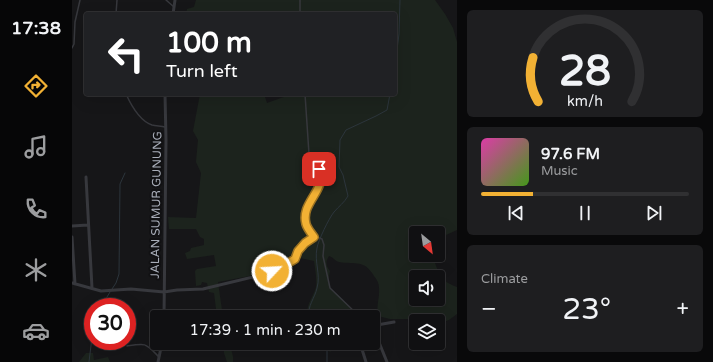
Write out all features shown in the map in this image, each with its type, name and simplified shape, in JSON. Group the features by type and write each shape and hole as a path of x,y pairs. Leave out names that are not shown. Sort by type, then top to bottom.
{"street":[{"path":"173,12 175,0"},
{"name":"JALAN SUMUR GUNUNG","path":"164,310 165,96"},
{"path":"86,177 92,288"},
{"path":"72,226 88,225"},
{"path":"72,237 74,284 107,290 149,290 164,292 203,289 277,270 295,259 298,251 305,243"},
{"path":"380,324 394,322"},
{"path":"380,347 386,361 380,362"},
{"path":"158,362 160,350"},
{"path":"362,350 366,362"}],"lane":[{"path":"72,48 74,44 75,22 80,0"},
{"path":"116,12 117,0"},
{"path":"166,0 174,7"},
{"path":"300,0 300,12"},
{"path":"127,96 132,106 146,122 152,125 166,127"},
{"path":"305,96 309,154 321,173 320,188 306,207 306,223 314,237"},
{"path":"305,243 314,237 322,239 324,245 323,256 330,288 353,310"},
{"path":"136,346 149,346 159,357"}],"shaded area":[{"path":"196,0 435,0 453,28 457,42 457,230 445,235 445,226 409,226 409,262 435,262 438,270 409,270 409,306 445,306 445,280 457,287 457,314 445,321 445,314 409,314 409,319 390,319 380,316 380,310 377,310 377,308 379,285 367,267 359,264 339,262 329,256 326,264 330,271 330,287 342,298 350,310 308,310 316,287 314,261 293,255 273,266 271,269 255,275 218,282 222,310 216,310 214,293 209,292 207,283 202,282 201,285 196,286 195,271 197,269 216,266 214,255 187,259 185,253 190,251 191,248 204,245 204,239 200,237 196,229 169,229 168,217 196,218 201,173 196,162 198,140 193,131 200,96 265,96 267,103 286,96 397,96 397,12 186,12 187,9 194,7"},
{"path":"224,350 232,350 233,362 227,362"},
{"path":"86,353 93,353 94,360 108,357 110,362 79,362"}],"waterway":[{"path":"397,50 400,0"},
{"path":"309,310 318,283 316,258 318,245 332,215 348,196 343,175 339,167 340,140 346,130 387,110 390,96"},
{"path":"112,289 119,274 120,184 125,173"},
{"path":"106,298 110,292"},
{"path":"89,362 90,350"},
{"path":"327,350 327,362"}],"route":[{"path":"272,271 277,270 295,259 298,251 305,243 314,237 306,223 306,207 320,188 321,173 319,169"}]}
